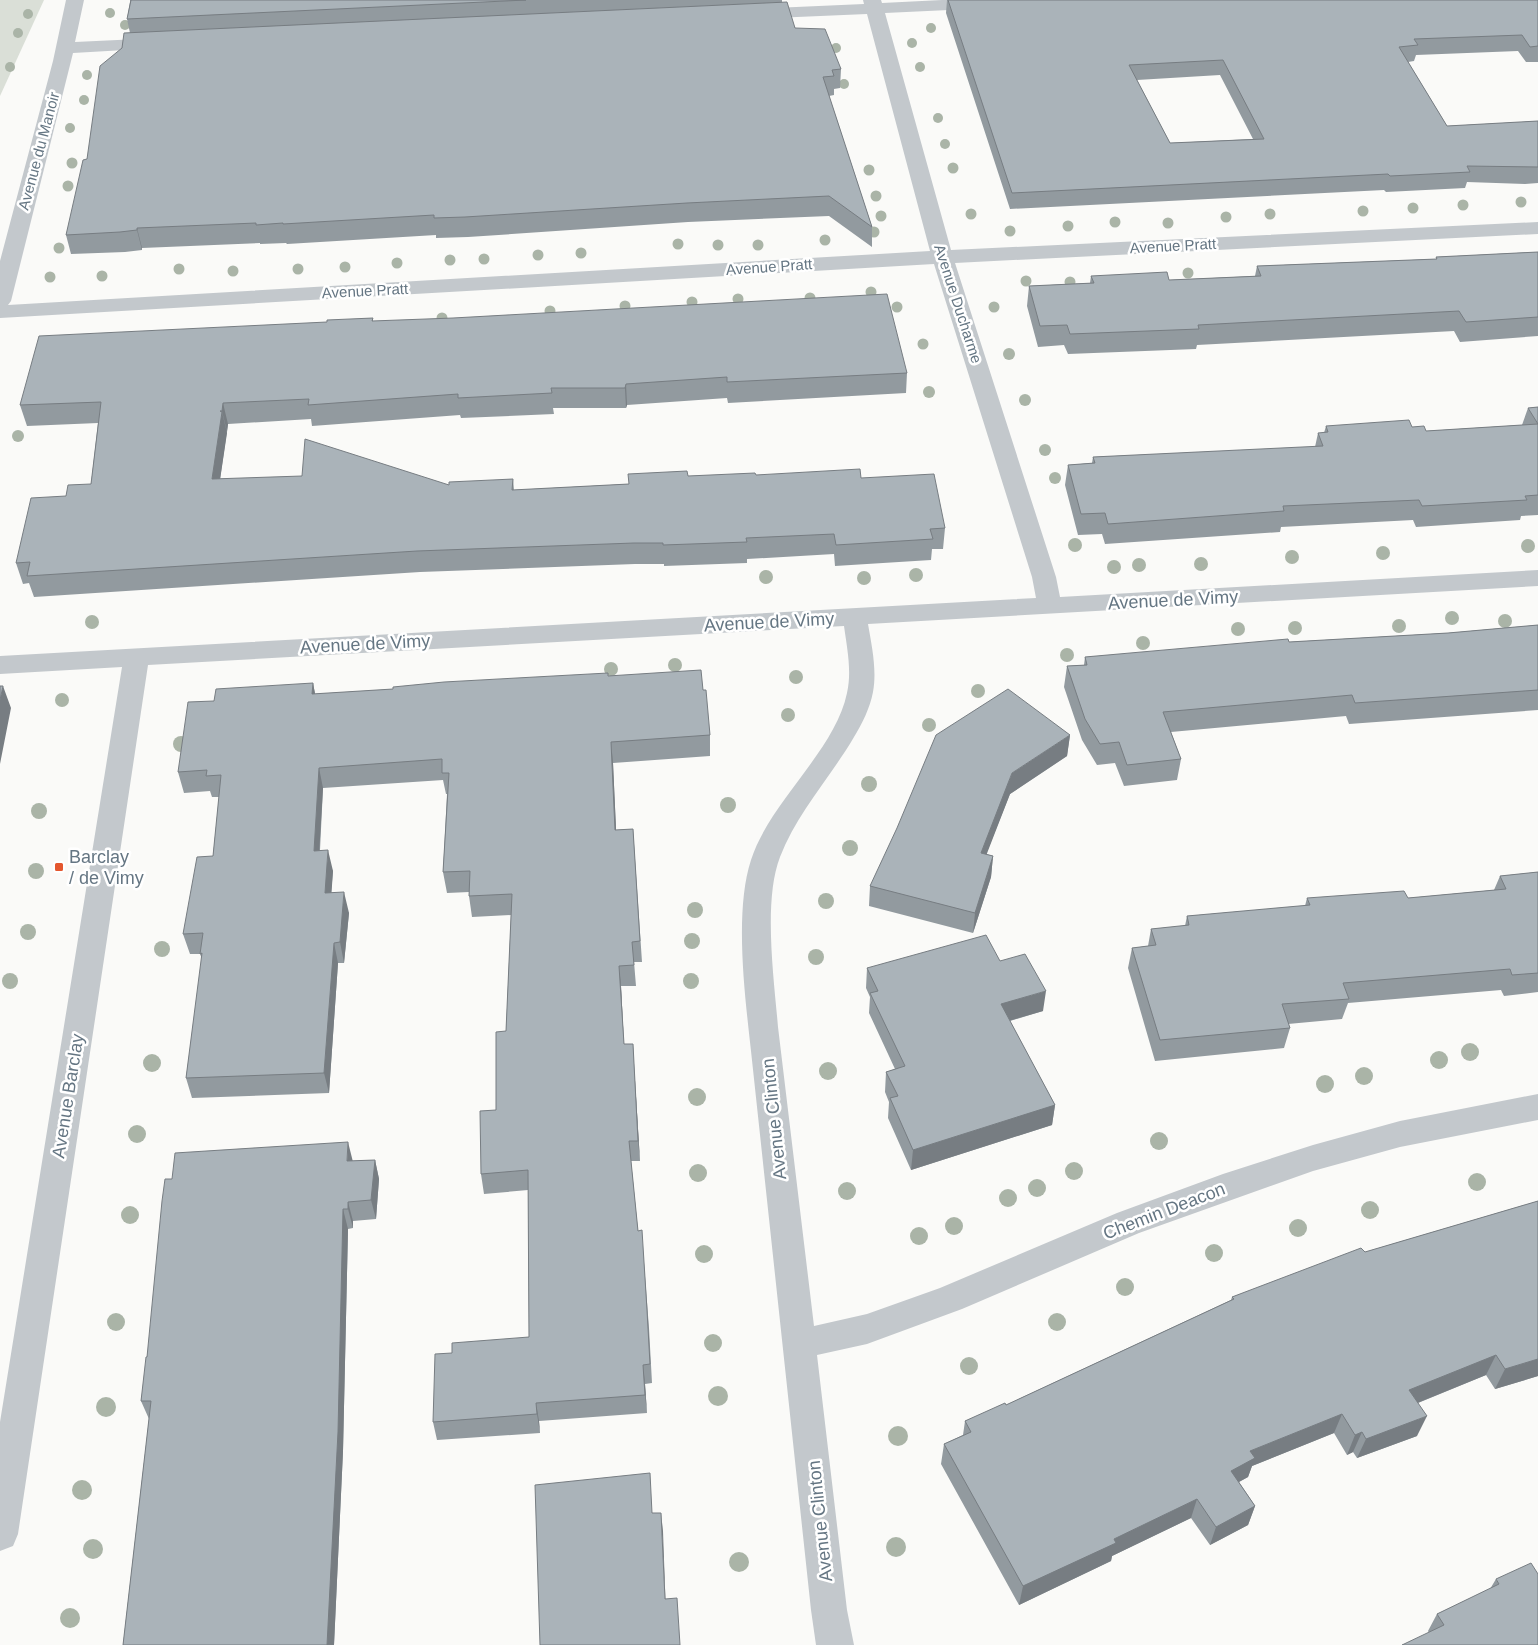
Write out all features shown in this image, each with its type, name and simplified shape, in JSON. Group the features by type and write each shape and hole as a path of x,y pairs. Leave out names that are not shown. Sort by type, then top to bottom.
{"street":[{"name":"Avenue du Manoir","path":"0,301 65,48 75,0"},
{"path":"738,14 873,4 1058,0"},
{"name":"Avenue Ducharme","path":"873,4 942,257 952,280 1044,577 1050,607"},
{"path":"65,48 182,42"},
{"name":"Avenue Pratt","path":"0,312 942,257 1538,228"},
{"name":"Avenue de Vimy","path":"0,665 1538,578"},
{"name":"Avenue Clinton","path":"835,1645 829,1610 771,1101 759,974 758,884 772,842 844,730 858,702 862,672 855,617"},
{"name":"Avenue Barclay","path":"0,1534 136,657"},
{"name":"Chemin Deacon","path":"800,1344 866,1329 950,1299 1128,1223 1223,1188 1313,1158 1400,1134 1538,1107"}],"shaded area":[{"path":"0,0 44,0 0,96"}],"building":[{"path":"131,0 526,0 127,19"},
{"path":"948,0 1538,0 1538,46 1530,47 1522,35 1414,39 1418,45 1399,47 1447,126 1538,121 1538,167 1467,166 1470,172 1390,176 1388,174 1012,193","holes":["1223,60 1264,139 1170,143 1129,65"]},
{"path":"787,2 795,28 825,29 841,69 832,70 834,76 823,77 872,227 829,196 465,217 434,218 434,215 283,224 256,225 256,223 137,228 137,230 120,232 66,235 83,160 87,159 100,66 122,48 124,33"},
{"path":"1538,252 1538,317 1466,322 1459,311 1198,325 1199,329 1070,334 1067,325 1040,326 1029,286 1094,283 1091,276 1167,272 1169,280 1261,276 1257,266 1437,259 1436,257"},
{"path":"887,294 907,373 727,382 727,377 626,384 625,388 551,388 552,393 458,398 458,394 308,405 309,399 223,403 222,411 220,411 222,412 212,479 302,476 305,439 449,485 449,482 513,479 512,490 629,484 628,474 687,471 688,476 755,473 756,475 860,469 861,478 934,474 945,528 930,529 933,539 836,545 834,534 746,538 747,542 663,545 663,543 634,543 417,551 27,576 30,562 16,563 31,498 66,496 68,485 91,484 101,402 20,405 39,336 327,322 327,320 373,318 372,321 453,318"},
{"path":"1538,407 1538,424 1528,408"},
{"path":"1409,420 1412,427 1424,426 1426,431 1538,424 1538,495 1525,496 1527,500 1422,506 1419,500 1283,506 1284,511 1108,524 1105,513 1081,514 1068,465 1095,463 1093,457 1323,446 1318,433 1328,432 1326,426"},
{"path":"1538,625 1538,690 1355,703 1352,695 1163,712 1181,759 1127,765 1119,742 1100,744 1085,719 1067,666 1087,665 1085,657 1288,639 1289,642 1448,633"},
{"path":"701,670 703,690 706,690 710,735 611,742 615,830 633,829 640,941 632,942 634,965 619,966 624,1044 633,1044 638,1141 629,1141 638,1231 642,1230 650,1364 643,1365 645,1395 536,1403 537,1414 433,1422 435,1354 452,1353 452,1343 529,1337 528,1170 481,1174 480,1111 496,1110 496,1032 506,1031 512,894 469,896 470,871 443,872 449,773 442,773 442,759 319,768 314,851 328,850 325,893 344,892 340,942 334,943 324,1073 186,1078 203,933 183,934 197,857 213,856 221,775 206,776 207,770 178,772 188,702 214,701 216,689 313,683 312,694 393,689 393,687 444,682 608,673 608,676"},
{"path":"0,686 3,686 0,700"},
{"path":"1008,689 1070,735 1012,773 981,853 993,856 975,913 870,886 897,828 936,735"},
{"path":"1538,872 1538,973 1512,975 1510,969 1343,983 1349,999 1282,1004 1290,1028 1160,1040 1132,948 1156,945 1151,929 1189,925 1187,916 1310,905 1307,898 1404,891 1408,898 1506,889 1500,876"},
{"path":"986,935 1000,961 1025,954 1046,991 1001,1004 1055,1105 913,1150 890,1098 898,1096 886,1072 905,1066 870,993 878,991 867,968"},
{"path":"348,1142 347,1161 375,1160 371,1200 348,1202 348,1209 343,1209 338,1432 327,1645 123,1645 151,1401 141,1401 162,1201 165,1179 172,1179 175,1153"},
{"path":"1538,1201 1538,1359 1505,1369 1496,1355 1409,1390 1427,1416 1366,1439 1362,1432 1355,1435 1342,1414 1250,1451 1255,1458 1231,1471 1255,1506 1216,1527 1197,1499 1114,1539 1116,1543 1023,1586 944,1444 971,1432 965,1421 1005,1403 1006,1405 1234,1299 1232,1297 1361,1248 1365,1252"},
{"path":"650,1473 652,1513 661,1513 665,1599 677,1598 680,1645 540,1645 535,1485"},
{"path":"1531,1563 1538,1574 1538,1645 1402,1645 1444,1625 1437,1614 1499,1584 1496,1579"}],"place":[{"name":"Barclay / de Vimy","path":"59,867"}]}
